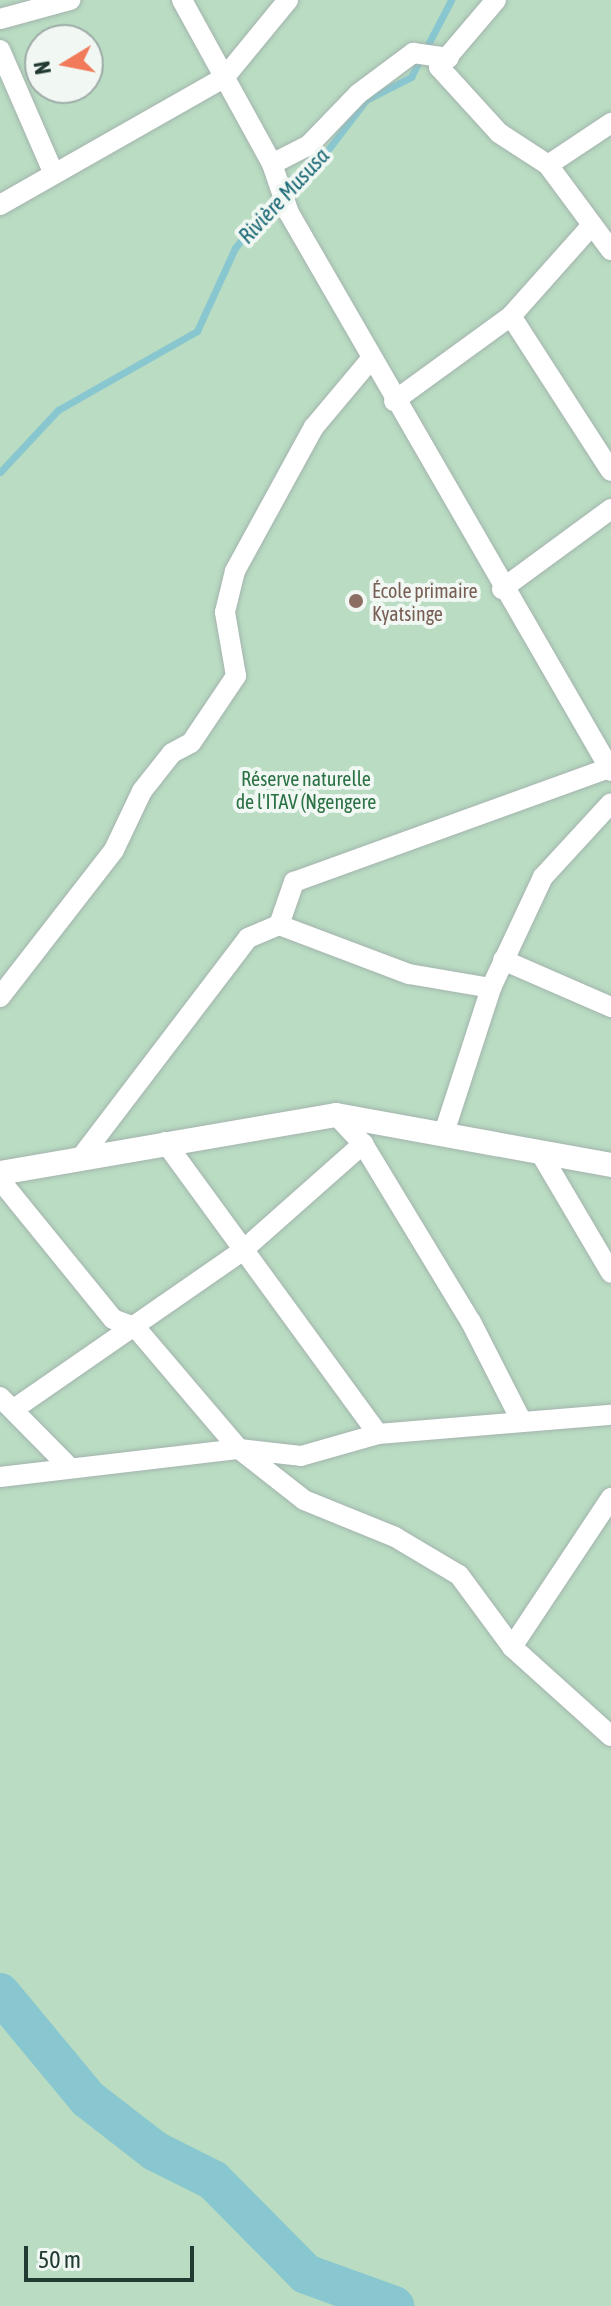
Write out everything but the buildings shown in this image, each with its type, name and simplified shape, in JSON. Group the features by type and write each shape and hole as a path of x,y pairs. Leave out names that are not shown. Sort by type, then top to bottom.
{"street":[{"path":"0,19 70,0"},
{"path":"182,0 274,172 289,213 502,589 610,769 294,882 279,925"},
{"path":"0,205 224,78 288,0"},
{"path":"274,172 309,145 338,111 432,55 496,0"},
{"path":"0,50 54,174"},
{"path":"432,55 479,111 548,165 611,250"},
{"path":"548,165 611,123"},
{"path":"394,401 511,316 592,225"},
{"path":"511,316 611,471"},
{"path":"0,997 114,850 142,791 172,753 191,743 236,676 225,612 235,571 314,427 371,359"},
{"path":"502,589 611,509"},
{"path":"443,1136 491,988 543,877 611,803"},
{"path":"82,1156 248,938 279,925 409,974 491,988"},
{"path":"503,960 611,1007"},
{"path":"0,1173 82,1156 336,1115 611,1165"},
{"path":"336,1115 363,1144 500,1371 520,1418"},
{"path":"165,1142 242,1251 319,1343 378,1434"},
{"path":"67,1465 7,1403 136,1328 242,1251 363,1144"},
{"path":"541,1154 611,1273"},
{"path":"0,1180 113,1319 136,1328 239,1449 304,1500 395,1537 459,1575 512,1647 611,1736"},
{"path":"0,1477 67,1465 239,1449 301,1456 378,1434 520,1418 611,1415"},
{"path":"512,1647 611,1498"}],"green space":[{"name":"Réserve naturelle de l'ITAV (Ngengere","path":"0,0 611,0 611,2306 0,2306"}],"waterway":[{"name":"Rivière Mususa","path":"0,472 58,410 197,331 235,248 270,205 305,180 366,100 411,77 451,0"},
{"name":"Rivière Mususa","path":"0,1993 88,2099 155,2151 213,2180 306,2274 394,2306"}],"place":[{"name":"École primaire Kyatsinge","path":"356,601"}]}
